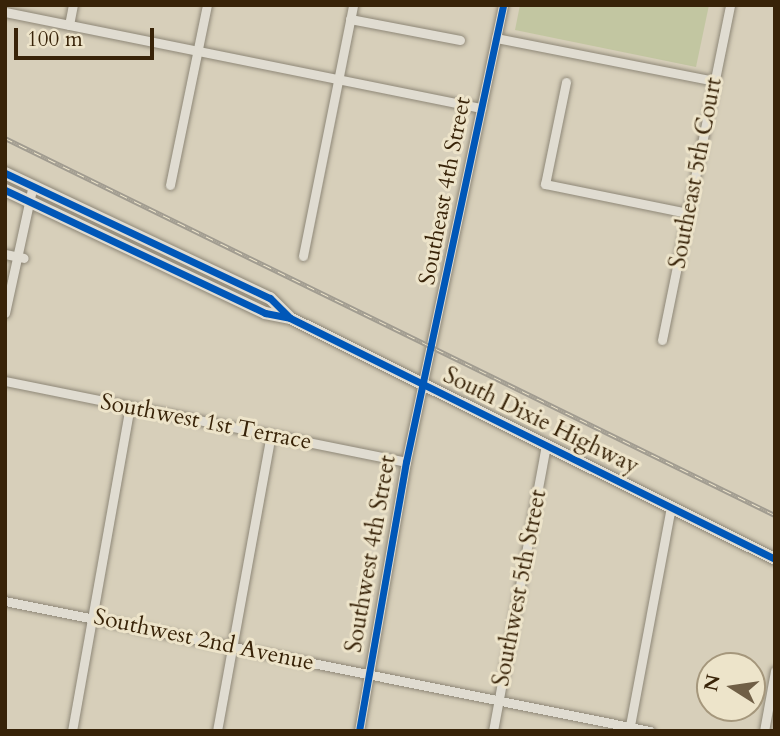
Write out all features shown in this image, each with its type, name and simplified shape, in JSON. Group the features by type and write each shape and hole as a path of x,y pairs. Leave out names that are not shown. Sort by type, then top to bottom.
{"main road":[{"name":"South Dixie Highway","path":"5,173 270,298 289,318"},
{"name":"South Dixie Highway","path":"5,190 265,313 289,318 775,559"}],"street":[{"path":"69,25 73,5"},
{"path":"170,185 207,5"},
{"path":"303,256 353,5"},
{"name":"Southeast 4th Street","path":"425,385 503,5"},
{"name":"Southeast 5th Court","path":"662,340 730,5"},
{"path":"5,12 481,108"},
{"path":"350,19 460,40"},
{"path":"496,38 715,81"},
{"path":"566,82 545,184 688,213"},
{"path":"5,313 20,257 28,200 33,186"},
{"path":"5,254 20,257"},
{"name":"Southwest 1st Terrace","path":"5,382 407,462"},
{"name":"Southwest 4th Street","path":"359,731 407,462 425,385"},
{"path":"72,731 130,407"},
{"path":"217,731 271,435"},
{"name":"Southwest 5th Street","path":"493,731 546,446"},
{"path":"629,729 671,507"},
{"name":"Southwest 2nd Avenue","path":"5,601 499,700 629,729 650,731"},
{"path":"764,731 775,670"}],"green space":[{"path":"520,5 709,5 696,67 515,30"}],"railway":[{"path":"5,138 775,515"}],"cycle path":[{"path":"359,731 406,462 503,5"},
{"path":"5,173 270,298 290,318"},
{"path":"5,190 265,313 290,318 775,559"}]}
